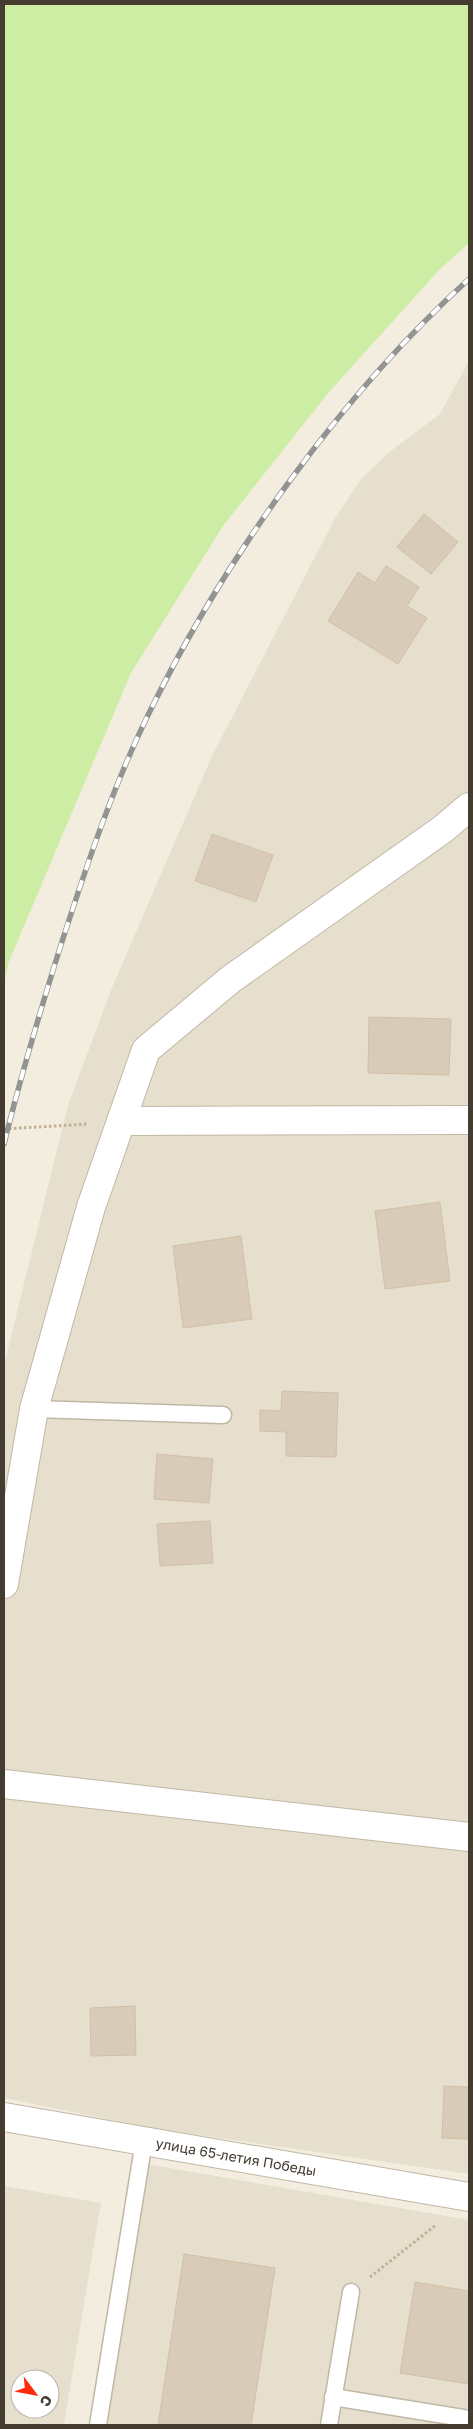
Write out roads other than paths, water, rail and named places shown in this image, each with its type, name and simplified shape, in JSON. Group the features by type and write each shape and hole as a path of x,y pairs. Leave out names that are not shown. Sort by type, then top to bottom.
{"street":[{"path":"4,1584 34,1409 91,1207 146,1050 231,979 435,834 469,807"},
{"path":"121,1122 469,1120"},
{"path":"4,1784 469,1837"},
{"name":"улица 65-летия Победы","path":"4,2116 469,2197"}],"lane":[{"path":"34,1409 223,1415"},
{"path":"98,2425 144,2141"},
{"path":"329,2425 350,2292"},
{"path":"333,2397 469,2419"}],"railway":[{"path":"4,1144 23,1071 52,975 113,794 154,703 184,646 217,589 254,532 334,423 423,323 469,279"}]}
